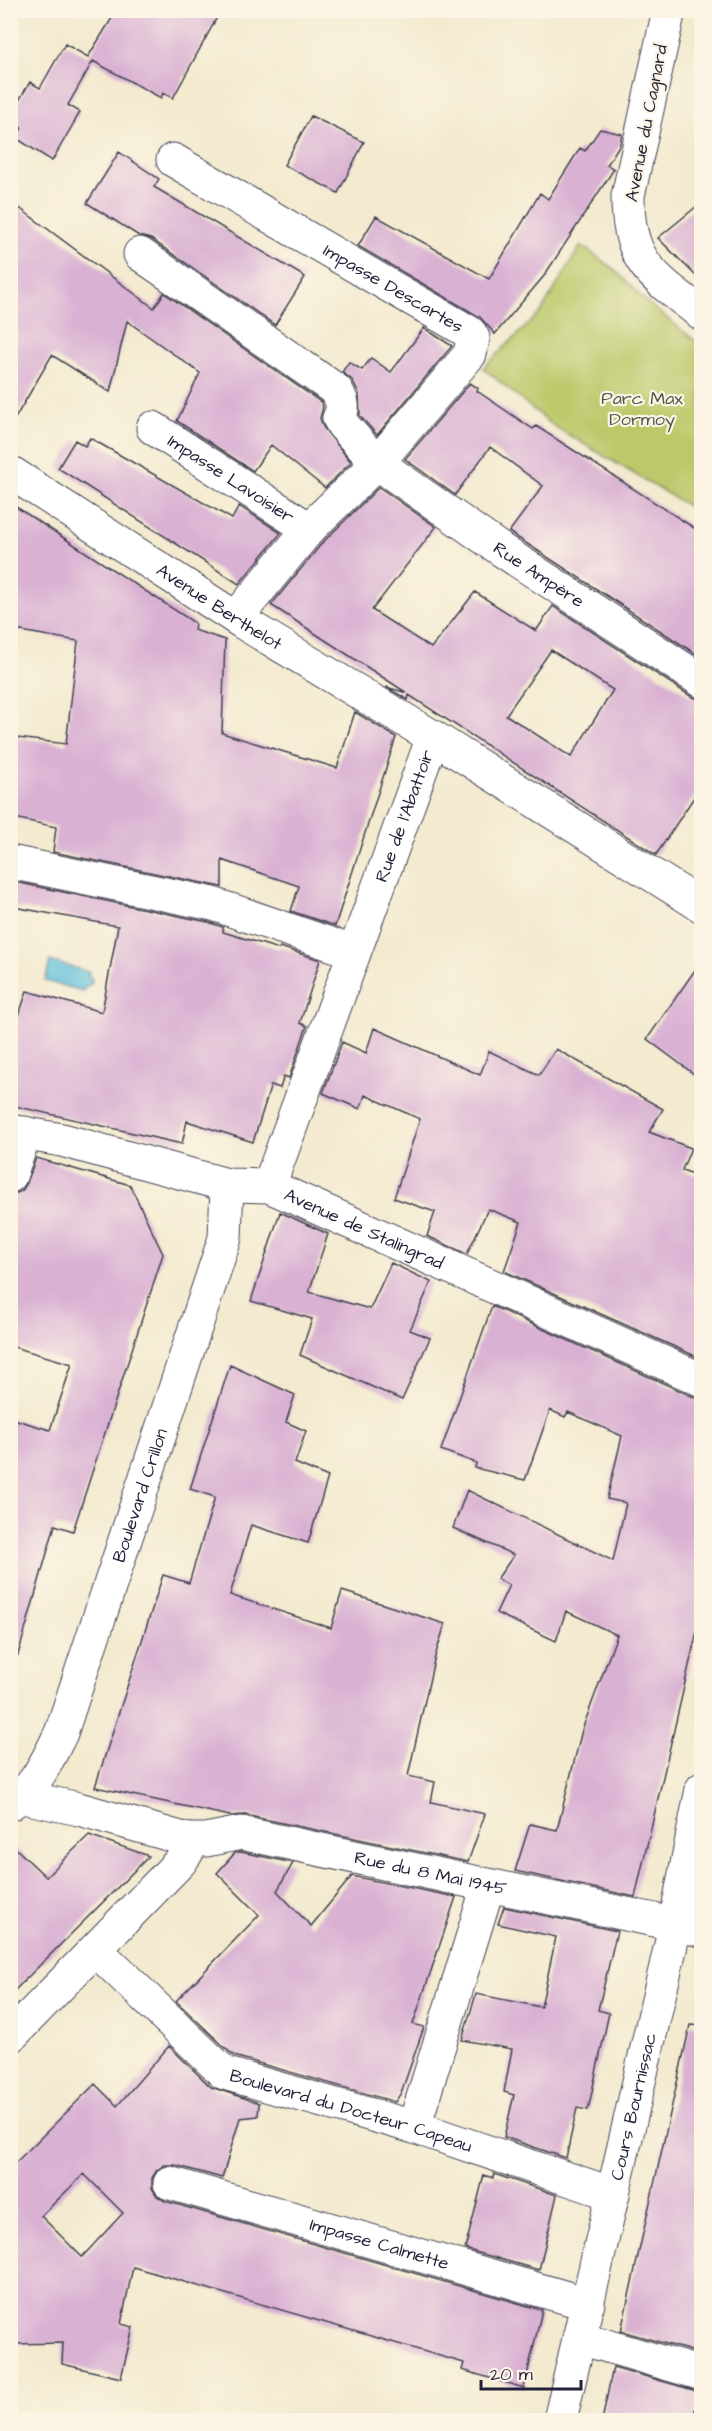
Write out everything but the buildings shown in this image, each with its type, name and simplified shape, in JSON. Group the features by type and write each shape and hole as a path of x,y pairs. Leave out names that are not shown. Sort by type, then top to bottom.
{"street":[{"name":"Avenue du Cagnard","path":"669,10 628,196 628,221 635,249 654,276 702,314"},
{"name":"Impasse Descartes","path":"172,160 470,333 473,338 470,354 377,463"},
{"name":"Rue Ampère","path":"140,254 336,390 342,400 343,411 339,418 377,463 503,551 702,681"},
{"name":"Impasse Lavoisier","path":"153,428 309,529"},
{"path":"236,618 309,529 377,463"},
{"name":"Avenue Berthelot","path":"10,472 236,618 433,738"},
{"name":"Rue de l'Abattoir","path":"268,1186 433,738 700,901"},
{"path":"10,862 213,904 354,952"},
{"path":"10,1176 18,1132"},
{"name":"Avenue de Stalingrad","path":"18,1132 62,1140 227,1185 268,1186 702,1380"},
{"name":"Boulevard Crillon","path":"17,1801 37,1779 61,1733 225,1238 227,1185"},
{"name":"Cours Bournissac","path":"561,2421 613,2194 688,1927 702,1789"},
{"path":"10,2037 180,1862 186,1852 188,1840 79,1809 17,1801"},
{"name":"Rue du 8 Mai 1945","path":"188,1840 206,1840 241,1833 688,1927"},
{"path":"414,2127 488,1886"},
{"name":"Boulevard du Docteur Capeau","path":"96,1950 224,2073 414,2127 613,2194"},
{"name":"Impasse Calmette","path":"170,2183 588,2304"},
{"path":"580,2338 702,2374"}],"green space":[{"name":"Parc Max Dormoy","path":"581,245 614,269 649,304 701,345 701,514 552,425 483,368 541,312"}],"water":[{"path":"50,961 89,972 92,983 83,991 45,981"}]}
